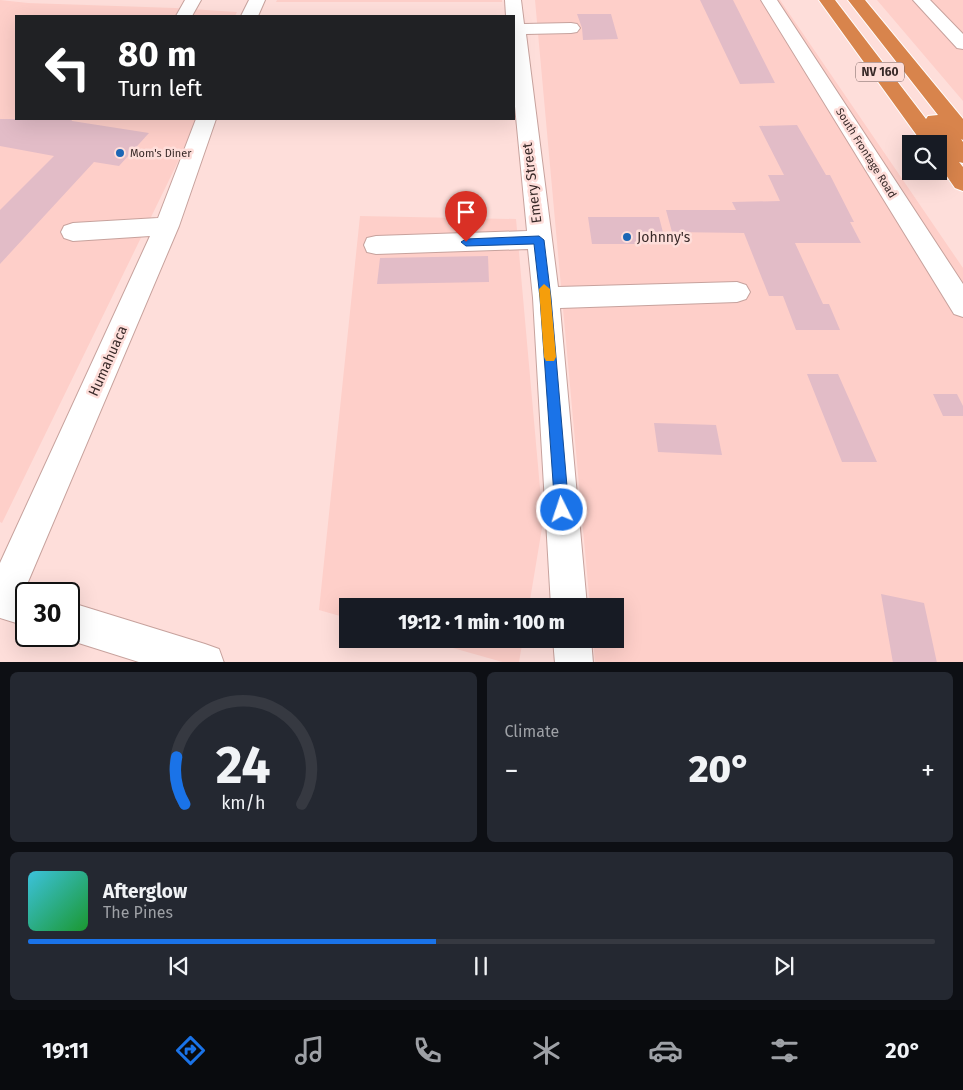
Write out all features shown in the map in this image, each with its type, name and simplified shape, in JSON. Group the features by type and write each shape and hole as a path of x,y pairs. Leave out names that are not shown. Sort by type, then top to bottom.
{"highway":[{"name":"NV 160","path":"827,0 927,135"},
{"name":"NV 160","path":"856,0 963,132"},
{"path":"874,65 912,91 963,156"},
{"path":"947,161 963,183"}],"street":[{"path":"185,15 194,0"},
{"path":"250,15 258,0"},
{"name":"Emery Street","path":"513,0 546,298 568,598"},
{"name":"South Frontage Road","path":"769,0 963,306"},
{"path":"921,0 963,44"},
{"path":"517,29 571,28"},
{"name":"Humahuaca","path":"9,602 167,226 206,120"},
{"path":"73,232 167,226"},
{"path":"376,245 539,240"},
{"path":"546,298 737,292"},
{"path":"80,624 204,662"},
{"path":"573,648 574,662"}],"shaded area":[{"path":"0,0 28,3 237,12 236,15 15,15 15,120 198,120 2,523 0,522"},
{"path":"277,0 502,0 502,2 276,2"},
{"path":"535,0 780,0 963,268 963,662 595,662 594,648 624,648 624,598 589,598"},
{"path":"877,0 963,0 963,101"},
{"path":"360,216 516,219 543,522 530,598 339,598 339,616 319,610"},
{"path":"453,648 521,648 519,662 502,662"}],"building":[{"path":"700,0 733,0 775,83 740,84"},
{"path":"577,14 611,14 618,39 583,40 582,28"},
{"path":"0,119 72,120 149,133 119,166 94,162 0,264 0,210 54,156 0,146"},
{"path":"797,125 826,175 830,175 854,222 850,222 861,243 795,243 823,304 829,304 840,330 796,330 783,296 769,296 744,233 672,232 666,210 736,210 732,202 780,201 768,175 784,175 759,126"},
{"name":"Johnny's","path":"588,217 659,217 666,244 592,244"},
{"path":"488,256 489,282 377,284 380,258"},
{"path":"807,374 838,374 877,462 842,462"},
{"path":"933,394 957,394 963,406 963,416 943,416"},
{"path":"654,423 716,425 722,455 658,452"},
{"path":"881,594 924,603 937,662 893,662"}],"slow traffic":[{"path":"544,289 550,357"}],"place":[{"name":"Mom's Diner","path":"120,153"},
{"name":"Johnny's","path":"627,237"}],"route":[{"path":"466,242 539,240 546,298 562,510"}]}
